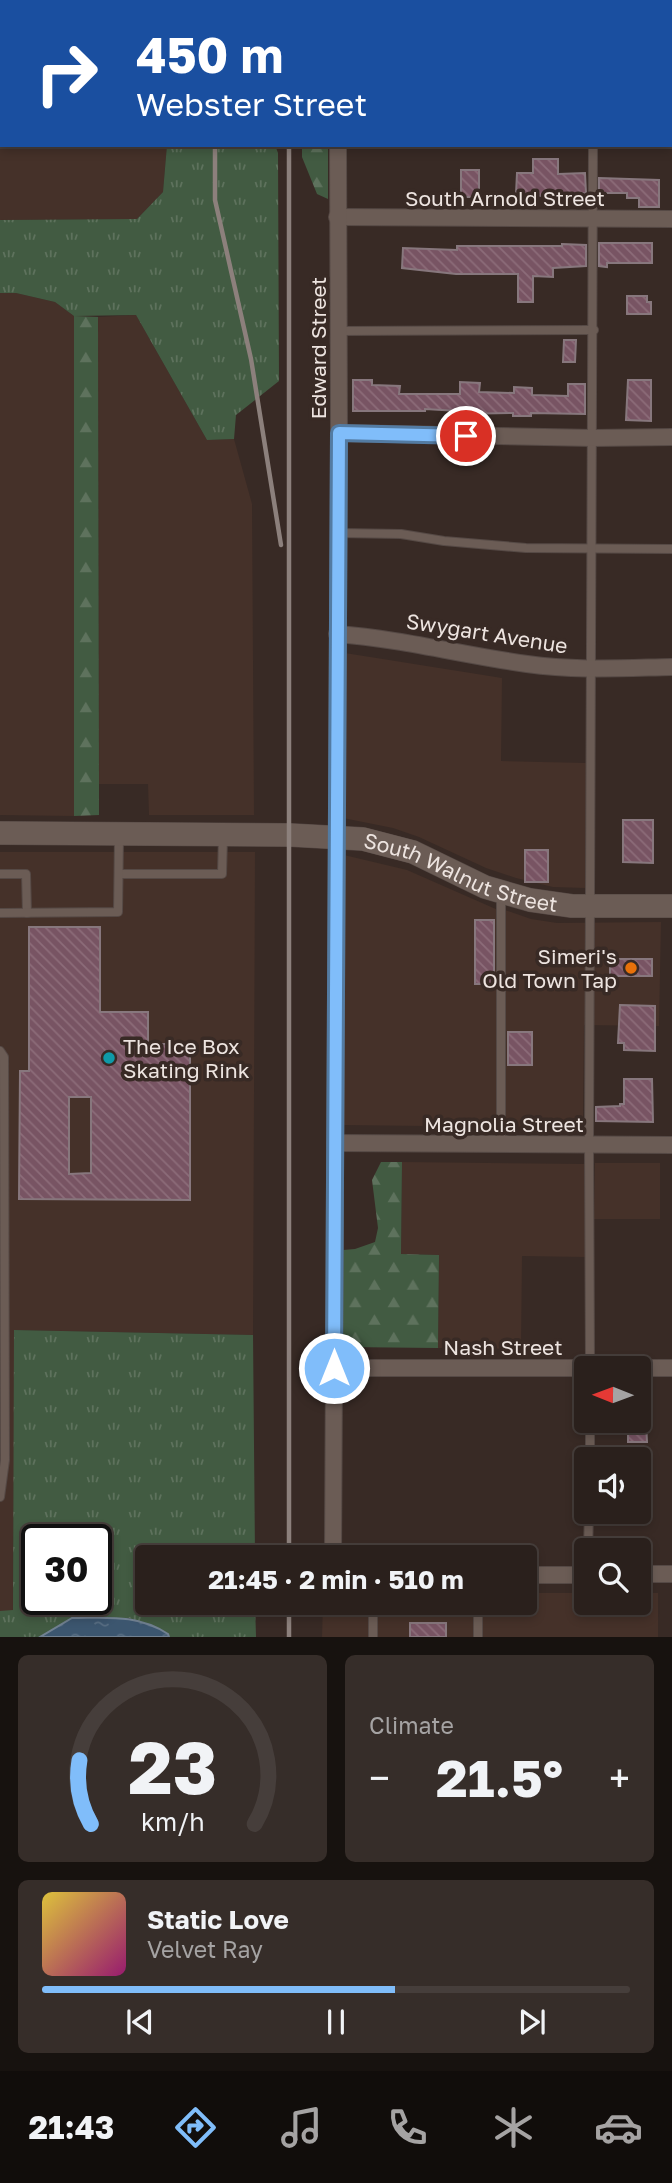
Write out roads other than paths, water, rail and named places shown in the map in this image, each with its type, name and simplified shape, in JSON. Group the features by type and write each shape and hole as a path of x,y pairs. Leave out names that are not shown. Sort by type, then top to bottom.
{"street":[{"name":"Edward Street","path":"333,1545 335,837 339,533 338,147"},
{"name":"South Arnold Street","path":"337,218 672,219"},
{"path":"339,433 672,437"},
{"name":"Swygart Avenue","path":"337,634 414,643 529,665 592,668 672,667"},
{"name":"South Walnut Street","path":"0,833 223,834 363,839 413,852 485,887 530,900 572,906 672,906"},
{"name":"Magnolia Street","path":"335,1143 672,1145"},
{"name":"Nash Street","path":"334,1368 574,1368"},
{"name":"Nash Street","path":"651,1368 672,1368"},
{"path":"651,1574 672,1574"},
{"path":"537,1575 574,1575"}],"lane":[{"path":"590,1356 593,147"},
{"path":"339,331 594,330"},
{"path":"339,533 393,533 444,541 526,548 672,548"},
{"path":"0,913 118,912 119,833"},
{"path":"120,874 222,874 223,834"},
{"path":"0,874 26,874 27,913"},
{"path":"501,891 501,1145"},
{"path":"0,1051 4,1057 5,1460 0,1497"},
{"path":"373,1615 373,1637"},
{"path":"478,1615 478,1637"}],"water":[{"path":"72,1618 133,1620 156,1628 169,1637 40,1637"}],"railway":[{"path":"215,147 215,200 251,359 281,545"},
{"path":"289,147 289,1545"},
{"path":"289,1615 289,1637"}],"place":[{"name":"Simeri's Old Town Tap","path":"631,968"},
{"name":"The Ice Box Skating Rink","path":"109,1058"}]}
